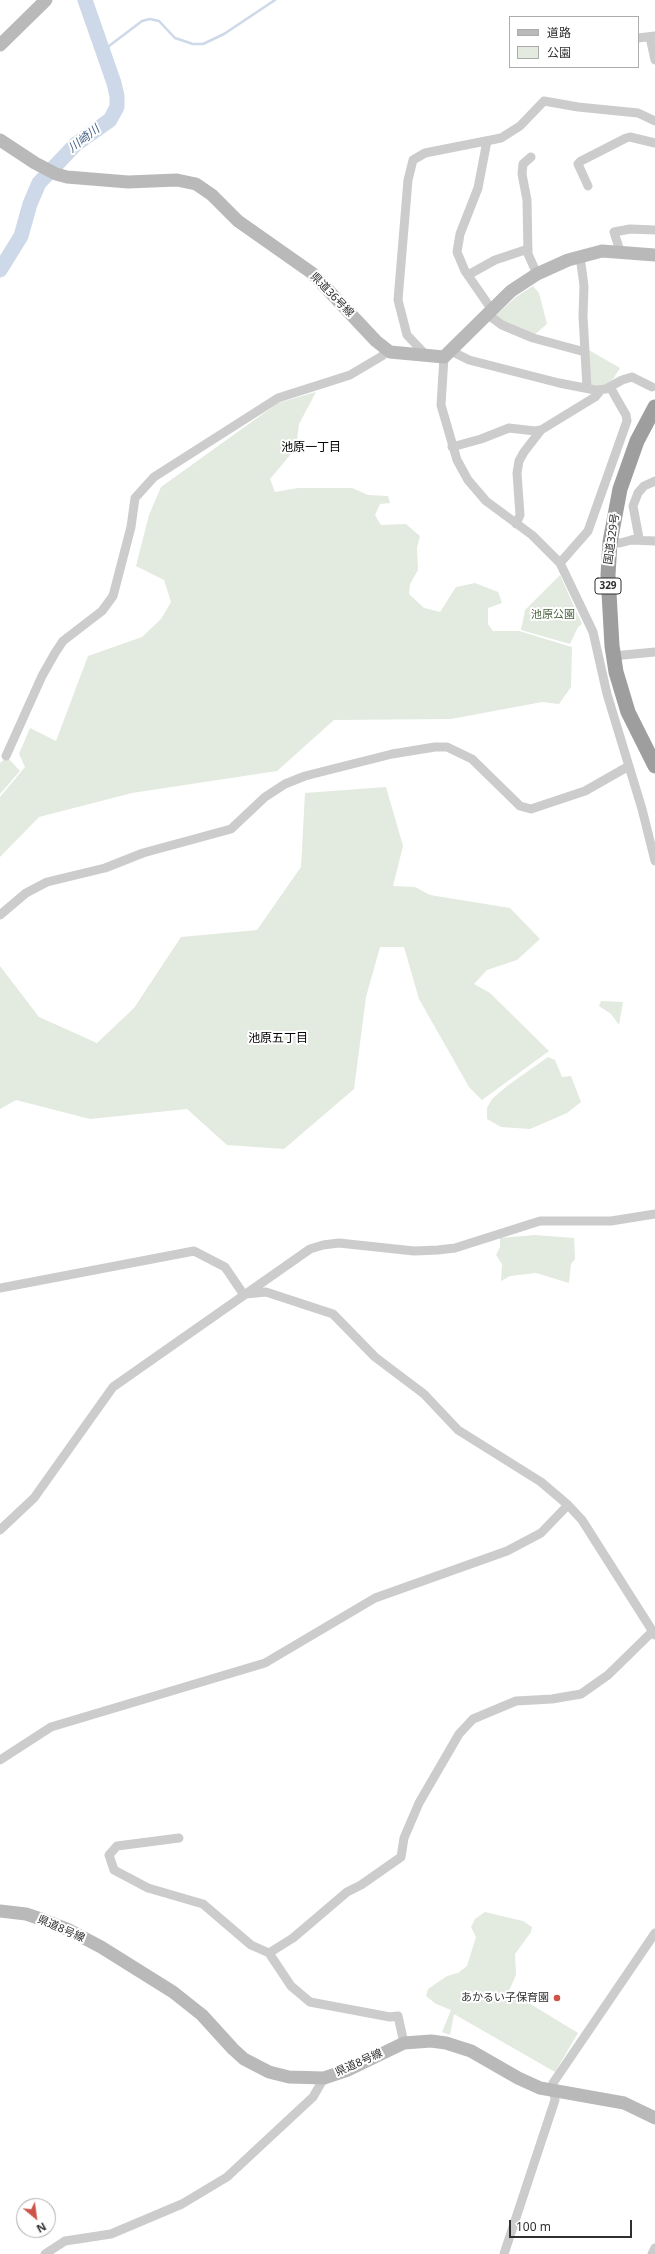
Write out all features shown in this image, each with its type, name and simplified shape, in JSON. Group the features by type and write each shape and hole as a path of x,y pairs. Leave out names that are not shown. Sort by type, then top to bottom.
{"highway":[{"name":"国道329号","path":"655,407 628,465 620,489 610,542 608,575 614,691 655,766"}],"main road":[{"path":"0,45 17,31 46,0"},
{"name":"県道36号線","path":"0,140 35,164 56,174 102,181 177,180 196,184 212,195 238,221 312,273 387,350"},
{"path":"387,350 425,354 448,354 511,291 537,274 580,256 602,251 620,251 655,255"},
{"name":"県道8号線","path":"0,1910 26,1914 41,1919 101,1947 174,1992 202,2015 233,2049 253,2064 269,2072 289,2077 324,2078 348,2070 404,2043 430,2041 458,2046 490,2061 518,2078 540,2088 624,2104 655,2118"}],"street":[{"path":"639,38 653,37 655,60"},
{"path":"425,354 407,335 398,300 410,167 413,160 425,152 501,138 520,126 544,101 578,107 638,113 655,121"},
{"path":"588,186 578,164 581,161 630,137 655,143"},
{"path":"487,141 478,188 468,210 458,244 459,259 489,312 502,325 533,338 585,352"},
{"path":"531,157 523,164 522,174 527,200 528,249 537,274"},
{"path":"620,251 614,232 630,229 655,230"},
{"path":"468,275 495,260 528,249"},
{"path":"580,256 584,286 587,388"},
{"path":"6,756 42,676 63,641 102,610 113,596 131,527 135,498 154,477 278,398 350,375 382,356 387,350"},
{"path":"600,391 559,383 448,354 441,404 452,447 468,480 486,501 532,535 560,563 593,632 614,691 629,766 655,861"},
{"path":"452,447 481,439 509,428 535,431 541,430 595,397 600,391 622,380 632,377 652,387"},
{"path":"560,563 588,531 627,421 626,415 610,387"},
{"path":"516,524 520,515 517,472 519,461 541,430"},
{"path":"610,542 620,543 638,538 633,506 644,486 655,481"},
{"path":"631,540 655,541"},
{"path":"613,656 655,652"},
{"path":"0,915 26,894 47,882 105,868 143,853 231,829 265,797 285,784 305,776 392,754 428,748 447,747 472,759 520,806 531,809 585,791 629,766"},
{"path":"0,1530 34,1498 113,1387 310,1249 323,1245 362,1244 414,1251 438,1250 455,1248 540,1221 611,1222 655,1214"},
{"path":"0,1288 194,1251 225,1267 244,1294"},
{"path":"244,1294 266,1292 333,1314 375,1357 424,1394 458,1430 541,1482 568,1505 582,1520 654,1633 608,1675 581,1694 552,1699 516,1701 473,1719 459,1734 419,1803 404,1838 401,1856 361,1885 347,1892 293,1938 269,1953"},
{"path":"0,1760 51,1728 265,1663 375,1598 507,1551 541,1533 568,1505"},
{"path":"179,1838 117,1846 109,1855 114,1870 148,1888 203,1904 251,1946 269,1953 291,1986 310,2002 390,2017 398,2016 404,2043"},
{"path":"504,2254 555,2100 554,2082 655,1933"},
{"path":"44,2254 65,2241 110,2234 175,2207 227,2177 313,2097 324,2078"},
{"path":"652,2254 655,2248"}],"green space":[{"path":"533,286 539,293 547,324 534,335 494,317 516,297"},
{"path":"587,349 620,368 613,379 606,385 591,386"},
{"path":"316,392 299,424 296,448 270,479 275,492 298,488 352,488 368,495 388,496 390,503 380,504 375,515 381,525 406,524 420,536 417,548 418,570 410,584 409,594 424,608 440,612 456,587 475,583 498,592 502,603 488,608 488,624 493,631 519,631 572,647 571,687 559,704 542,702 451,719 334,720 277,771 132,793 39,817 0,857 0,797 25,767 19,754 30,728 56,741 88,656 142,637 161,619 171,602 164,580 136,566 149,515 161,487 278,403"},
{"name":"池原公園","path":"560,575 582,624 578,627 570,644 521,630 525,610"},
{"path":"7,757 20,771 0,794 0,763"},
{"path":"386,787 403,846 393,886 415,887 430,895 510,908 540,939 517,960 487,970 474,984 490,993 549,1051 482,1100 469,1087 419,999 404,947 380,947 366,997 354,1089 284,1149 227,1145 187,1109 90,1119 16,1100 0,1109 0,966 39,1017 97,1043 134,1008 181,937 257,930 301,867 305,793"},
{"path":"601,1001 623,1002 619,1025 611,1014 599,1006"},
{"path":"548,1057 555,1060 562,1077 571,1076 581,1102 567,1113 530,1129 501,1127 487,1119 487,1108 492,1099 507,1086"},
{"path":"535,1235 574,1238 575,1259 571,1264 569,1283 536,1273 510,1276 501,1281 502,1264 496,1255 500,1247 500,1238"},
{"path":"485,1912 523,1921 532,1927 531,1932 515,1954 516,1975 509,1991 578,2033 555,2072 454,2014 450,2035 442,2032 451,2010 436,2004 426,1996 428,1989 447,1976 458,1973 467,1966 476,1937 471,1927 475,1919"}],"waterway":[{"name":"川崎川","path":"0,270 21,236 30,204 39,183 76,144 110,120 117,107 117,96 114,83 85,0"},
{"path":"105,57 109,46 142,21 150,19 159,21 175,38 193,44 203,44 224,34 275,0"}],"place":[{"name":"あかるい子保育園","path":"557,1998"}],"district":[{"name":"池原一丁目","path":"311,448"},
{"name":"池原五丁目","path":"278,1039"}]}
